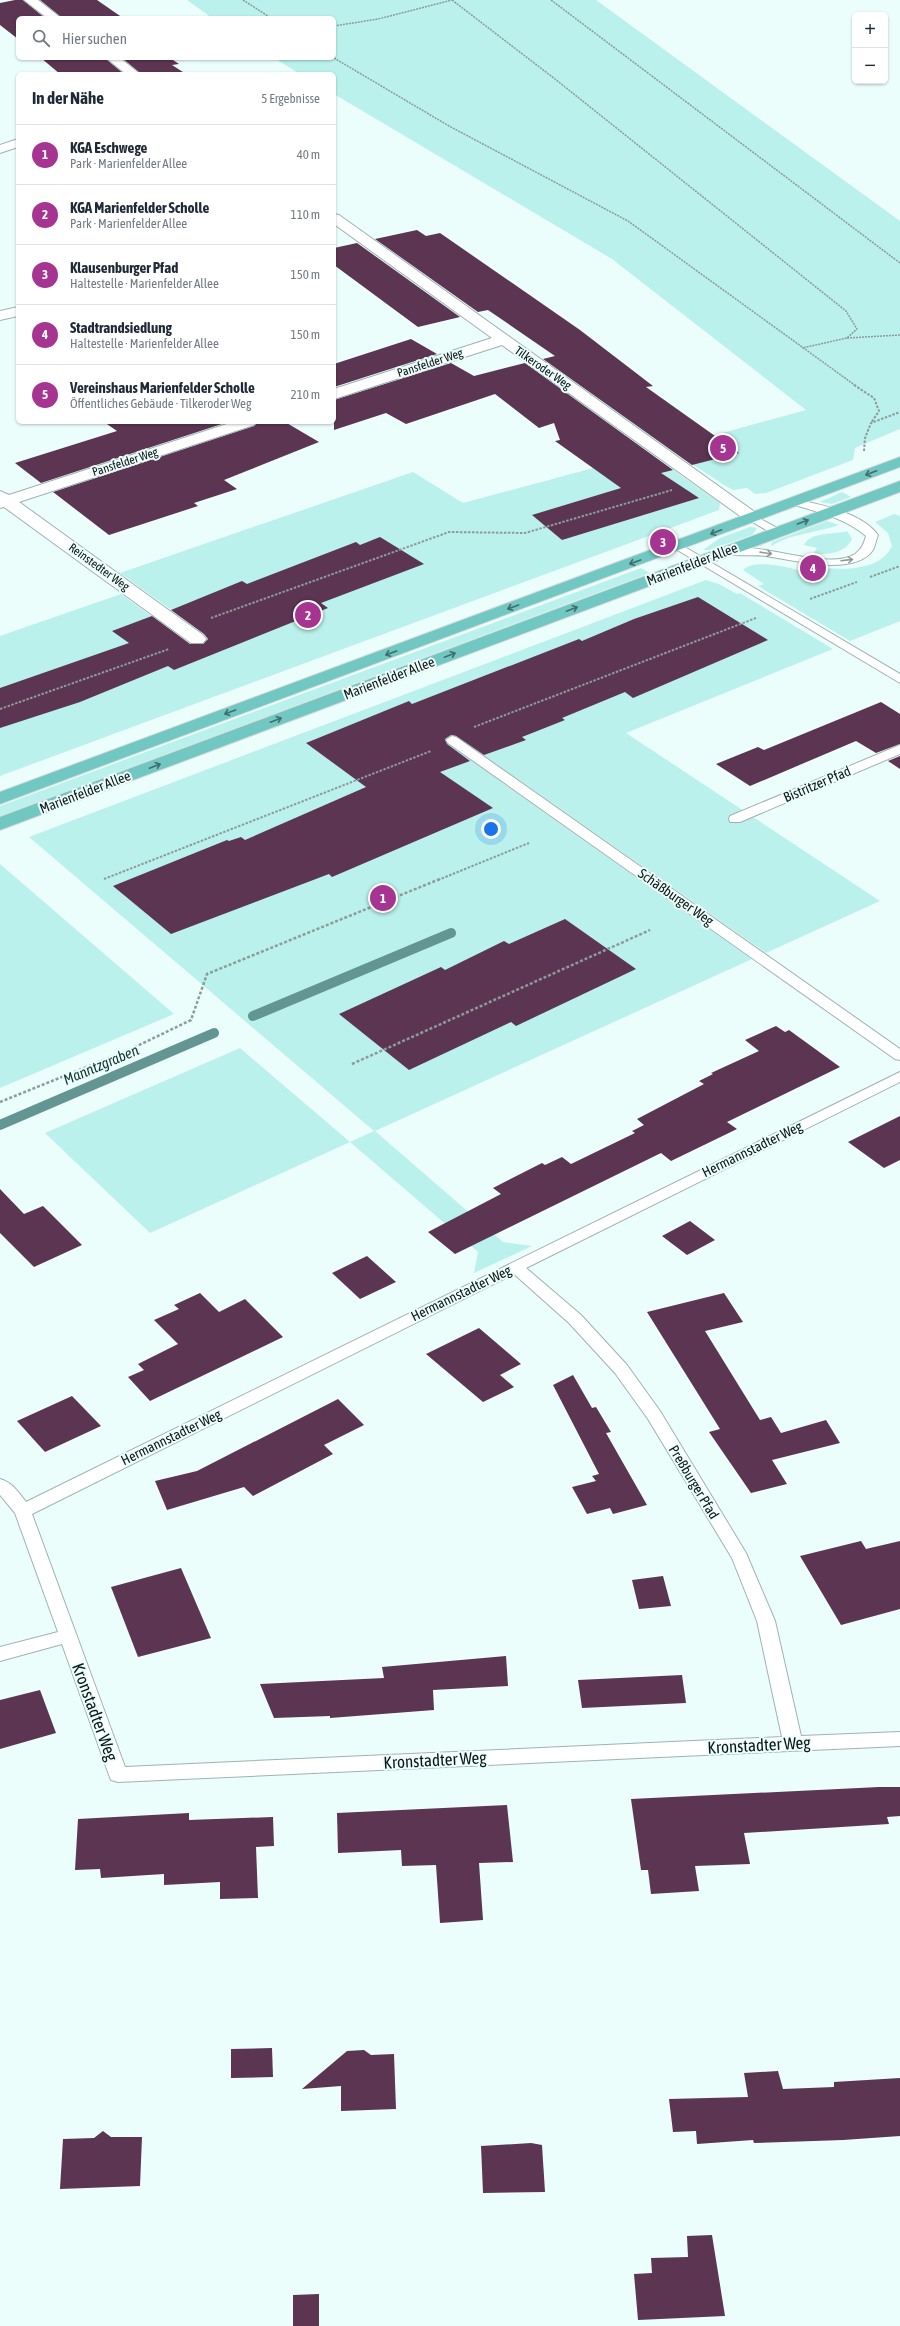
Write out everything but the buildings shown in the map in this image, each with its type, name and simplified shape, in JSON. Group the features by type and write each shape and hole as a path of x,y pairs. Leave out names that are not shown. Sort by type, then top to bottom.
{"main road":[{"name":"Marienfelder Allee","path":"0,798 900,462"},
{"name":"Marienfelder Allee","path":"0,824 900,486"}],"street":[{"path":"30,0 52,16"},
{"path":"115,60 131,72"},
{"path":"0,149 16,144"},
{"name":"Tilkeroder Weg","path":"336,219 502,340 753,518"},
{"path":"0,316 16,312"},
{"name":"Pansfelder Weg","path":"336,393 502,340"},
{"name":"Pansfelder Weg","path":"2,500 243,424"},
{"name":"Reinstedter Weg","path":"2,500 197,639"}],"lane":[{"path":"727,551 754,551 833,562 853,560 866,554 872,544 872,535 856,522 831,512 795,502"},
{"path":"753,518 777,532"},
{"path":"678,546 900,679"},
{"name":"Schäßburger Weg","path":"452,740 900,1056"},
{"name":"Bistritzer Pfad","path":"735,819 900,749"},
{"name":"Hermannstadter Weg","path":"23,1511 900,1076"},
{"name":"Preßburger Pfad","path":"515,1266 576,1319 621,1369 654,1415 740,1558 766,1621 793,1744"},
{"name":"Kronstadter Weg","path":"0,1485 12,1495 23,1511 118,1775 900,1739"},
{"path":"0,1654 67,1636"}],"path":[{"path":"243,0 268,16"},
{"path":"336,26 378,19 452,0 554,78 846,310 857,329 847,338"},
{"path":"551,0 900,263"},
{"path":"336,59 449,126 628,221 802,348 874,398 879,411 865,438 863,456"},
{"path":"802,348 847,338 900,335"},
{"path":"872,422 900,412"},
{"path":"182,628 450,532 525,533 702,481"},
{"path":"804,602 900,566"},
{"path":"0,709 197,639"},
{"path":"0,1102 131,1048 191,1020 207,974 529,843"},
{"path":"352,1064 650,930"}],"shaded area":[{"path":"187,0 596,0 900,221 900,429 855,448 853,460 766,493 755,494 747,488 733,490 724,485 668,448 806,410 612,259 336,95 336,72 297,72 277,60 336,60 336,16 209,16"},
{"path":"649,453 720,503 719,510 0,776 0,636 121,594 192,646 212,639 120,573 413,472 463,503"},
{"path":"842,492 851,497 832,504 820,502"},
{"path":"894,514 900,516 900,621 850,641 758,586 764,584 743,570 749,566 767,564 813,574 817,567 848,569 869,565 879,561 892,546 888,533 875,522"},
{"path":"827,521 839,525 788,538 771,546 772,542"},
{"path":"750,527 757,528 752,535 709,550 703,550 720,538"},
{"path":"847,531 852,539 849,544 836,552 813,554 817,548 804,545 812,537 817,535"},
{"path":"641,568 650,573 0,816 0,806"},
{"path":"706,580 719,584 737,594 740,593 833,649 626,733 880,901 766,953 515,777 501,782 752,959 375,1131 503,1242 532,1246 474,1273 478,1252 350,1142 374,1131 29,837"},
{"path":"0,864 174,1014 0,1088"},
{"path":"240,1048 350,1142 150,1233 45,1133"}],"waterway":[{"name":"Manntzgraben","path":"253,1016 451,933"},
{"name":"Manntzgraben","path":"0,1125 214,1033"}],"place":[{"name":"Vereinshaus Marienfelder Scholle","path":"723,448"},
{"name":"Klausenburger Pfad","path":"663,542"},
{"name":"Stadtrandsiedlung","path":"813,568"},
{"name":"KGA Marienfelder Scholle","path":"308,615"},
{"name":"KGA Eschwege","path":"383,898"}]}
